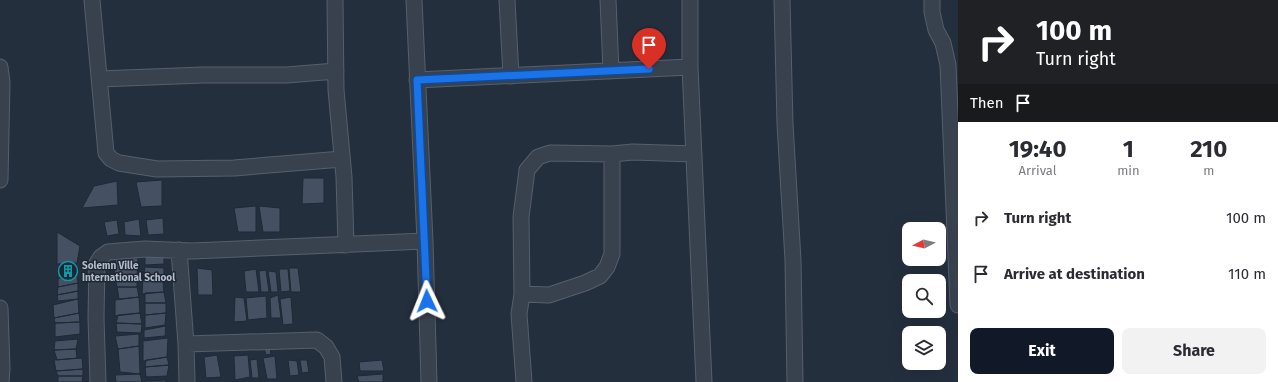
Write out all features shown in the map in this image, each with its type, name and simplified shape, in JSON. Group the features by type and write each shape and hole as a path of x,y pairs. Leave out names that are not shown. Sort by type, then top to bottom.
{"street":[{"path":"92,0 106,153 111,159 119,163 157,169 234,168 342,159"},
{"path":"334,0 336,90 342,159 346,244"},
{"path":"414,0 425,241 429,382"},
{"path":"507,0 511,76"},
{"path":"608,0 611,71"},
{"path":"690,0 690,67 704,382"},
{"path":"782,0 785,124 793,260 795,382"},
{"path":"932,0 932,12 936,30 953,64 958,305"},
{"path":"0,67 2,82 0,180"},
{"path":"417,80 690,67"},
{"path":"99,79 203,75 287,75 336,71"},
{"path":"524,382 519,314 522,294 521,217 527,170 538,157 550,153 612,154 633,152 694,154"},
{"path":"522,294 549,295 600,276 607,267 612,254 612,154"},
{"path":"98,382 96,318 97,263 101,257 108,252 145,248 192,250 425,241"},
{"path":"179,250 186,344 187,382"},
{"path":"0,308 2,369 0,382"},
{"path":"186,344 317,340 326,347 332,357 334,382"}],"building":[{"path":"303,178 324,178 324,203 302,204"},
{"path":"162,180 162,206 141,207 136,182"},
{"path":"117,181 118,205 82,208 94,186"},
{"path":"256,206 256,232 238,232 234,208"},
{"path":"259,206 280,208 280,232 263,232"},
{"path":"163,218 164,234 148,235 146,220"},
{"path":"139,219 141,236 125,235 124,222"},
{"path":"117,220 119,234 107,236 104,222"},
{"path":"57,232 80,246 77,263 57,264"},
{"path":"164,254 164,264 145,265 145,255"},
{"path":"116,258 138,258 137,277 114,274"},
{"name":"Solemn Ville International School","path":"58,267 78,267 77,276 58,278"},
{"path":"145,267 164,268 164,279 143,279"},
{"path":"197,268 212,270 213,295 198,295"},
{"path":"289,268 298,268 301,292 291,292"},
{"path":"256,269 259,292 246,292 244,271"},
{"path":"279,269 288,269 290,291 281,292"},
{"path":"266,270 269,292 261,292 259,271"},
{"path":"268,271 276,272 278,292 271,292"},
{"path":"114,274 137,277 137,287 117,287"},
{"path":"77,276 78,283 58,287 58,278"},
{"path":"143,279 163,282 164,292 142,294"},
{"path":"78,283 78,291 57,295 58,287"},
{"path":"117,287 137,287 139,297 119,299"},
{"path":"78,291 78,299 58,301 57,295"},
{"path":"164,292 166,303 145,303 145,293"},
{"path":"278,295 281,318 271,318 270,298"},
{"path":"266,296 267,318 248,320 246,298"},
{"path":"139,297 140,313 115,316 115,300"},
{"path":"235,297 244,298 247,321 234,322"},
{"path":"291,297 293,324 283,325 280,299"},
{"path":"78,299 79,313 54,318 53,305"},
{"path":"145,303 166,303 166,313 145,315"},
{"path":"79,313 80,322 55,323 54,318"},
{"path":"140,313 142,324 116,323 118,315"},
{"path":"166,313 165,325 145,328 145,315"},
{"path":"80,322 80,334 55,337 55,323"},
{"path":"116,323 142,324 141,333 117,332"},
{"path":"166,326 165,336 144,338 144,330"},
{"path":"139,334 139,346 118,349 115,336"},
{"path":"168,338 167,357 143,361 143,341"},
{"path":"78,339 76,349 54,350 55,341"},
{"path":"139,346 140,374 120,372 118,349"},
{"path":"270,347 271,354 266,355 264,348"},
{"path":"76,349 77,358 57,360 54,350"},
{"path":"217,355 221,377 206,378 204,357"},
{"path":"248,355 250,377 235,380 234,356"},
{"path":"275,356 277,379 267,379 263,358"},
{"path":"167,357 169,365 145,367 146,360"},
{"path":"82,358 83,369 56,371 54,360"},
{"path":"257,359 259,378 252,378 250,360"},
{"path":"288,360 297,361 299,375 290,376"},
{"path":"300,360 307,360 309,372 302,373"},
{"path":"382,360 384,371 360,371 359,362"},
{"path":"169,365 167,376 146,377 145,367"},
{"path":"83,369 83,376 58,376 56,371"},
{"path":"140,374 142,382 116,382 115,375"},
{"path":"383,374 383,382 359,382 357,376"},
{"path":"58,376 83,376 82,382 58,382"},
{"path":"166,380 166,382 145,382 145,381"}],"place":[{"name":"Solemn Ville International School","path":"68,271"}],"route":[{"path":"427,301 417,80 649,69"}]}
